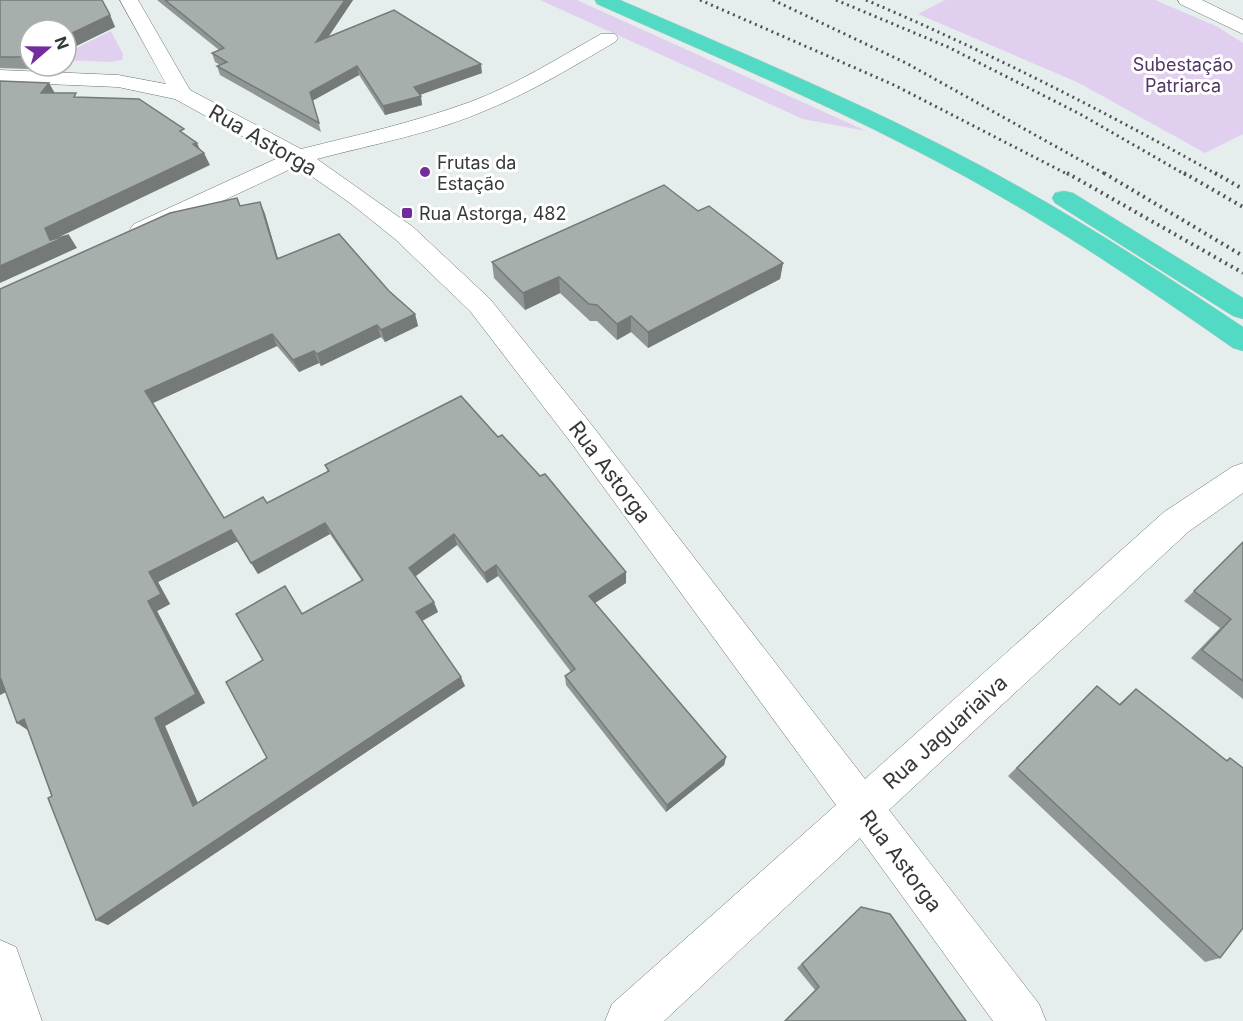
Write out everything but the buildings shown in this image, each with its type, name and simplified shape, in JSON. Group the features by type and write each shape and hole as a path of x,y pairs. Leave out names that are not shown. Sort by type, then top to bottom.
{"highway":[{"path":"604,0 821,95 937,152 1053,217 1243,341"},
{"path":"656,0 862,93 1055,192 1243,310"}],"street":[{"path":"129,0 182,94"},
{"path":"1187,0 1240,22"},
{"path":"128,236 297,157 416,127 479,106 526,85 608,38"},
{"path":"0,76 118,81 182,94"},
{"name":"Rua Astorga","path":"182,94 297,157 404,233 480,305 580,432 1022,1021"},
{"name":"Rua Jaguariaiva","path":"629,1021 1176,522 1243,476"},
{"path":"0,963 18,1021"}],"green space":[{"path":"540,0 577,0 866,131 803,119"},
{"name":"Subestação Patriarca","path":"945,0 1155,0 1216,26 1243,43 1243,134 1205,153 1079,83 918,14"},
{"path":"111,31 123,54 122,60 110,62 78,61 78,47"}],"railway":[{"path":"700,0 894,85 1069,175"},
{"path":"773,0 906,63 1107,175"},
{"path":"836,0 948,47 1080,114 1186,175"},
{"path":"866,0 1044,83 1218,175"},
{"path":"1067,173 1243,273"},
{"path":"1104,173 1243,256"},
{"path":"1184,173 1243,207"},
{"path":"1215,173 1243,189"}],"place":[{"name":"Frutas da Estação","path":"425,172"},
{"name":"Rua Astorga, 482","path":"407,213"}]}
